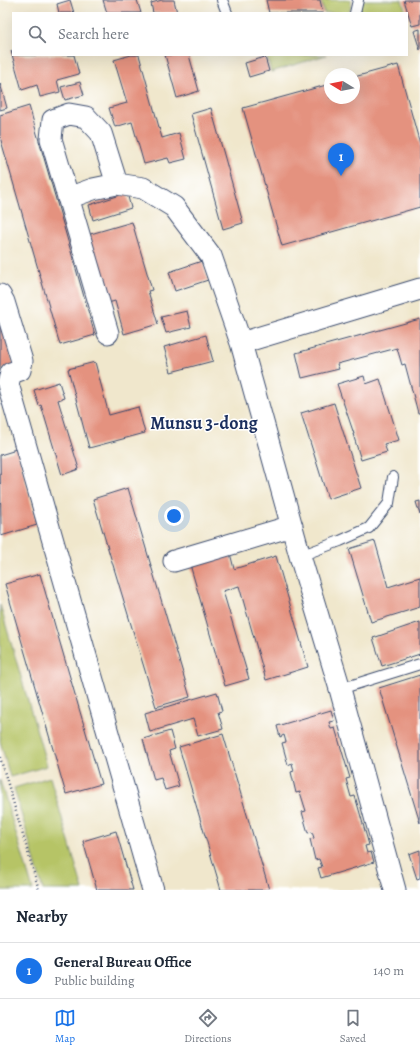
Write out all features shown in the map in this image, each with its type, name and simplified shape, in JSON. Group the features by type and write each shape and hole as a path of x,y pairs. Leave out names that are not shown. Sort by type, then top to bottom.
{"street":[{"path":"108,333 50,139 53,120 69,114 86,117 101,134 116,184"},
{"path":"68,198 93,189 116,184 143,188 174,207 211,256 241,343 300,556 340,689 395,890"},
{"path":"241,343 420,289"},
{"path":"0,295 4,302 22,362 20,370 11,373 8,384 154,890"},
{"path":"174,561 292,526"}],"lane":[{"path":"222,0 227,12"},
{"path":"355,12 358,0"},
{"path":"300,556 340,542 370,528 389,502 393,477"},
{"path":"340,689 420,664"}],"path":[{"path":"0,757 40,890"}],"green space":[{"path":"321,0 351,0 349,12 324,12"},
{"path":"361,0 402,0 406,12 359,12"},
{"path":"270,56 323,56 271,72 267,57"},
{"path":"0,605 47,766 10,777 0,741"},
{"path":"50,777 83,890 43,890 14,788"},
{"path":"0,780 33,890 1,890 0,888"}],"building":[{"path":"70,0 74,12 59,12 57,4"},
{"path":"103,0 137,0 141,12 107,12"},
{"path":"162,0 174,0 177,12 153,12 151,3"},
{"path":"266,0 320,0 323,12 269,12"},
{"path":"404,0 420,0 420,24 412,26"},
{"path":"420,29 420,50 414,31"},
{"path":"12,56 74,56 79,74 57,80 60,92 40,97 37,85 22,90"},
{"path":"128,56 139,56 162,138 179,133 186,159 170,163 168,158 144,164 132,122 115,127 109,108 127,103 114,60"},
{"path":"165,56 189,56 199,91 177,98"},
{"path":"265,57 269,71 249,77 245,63"},
{"path":"398,65 420,144 420,207 282,246 243,108 324,86 324,104 360,104 360,75"},
{"path":"80,82 84,95 65,100 61,87"},
{"path":"0,83 7,108 0,110"},
{"path":"29,106 95,335 60,345 0,137 0,115"},
{"path":"211,108 243,223 223,229 191,114"},
{"path":"127,193 131,208 93,220 89,205"},
{"path":"132,222 152,290 148,291 158,324 124,334 115,301 108,303 87,235"},
{"path":"202,261 208,280 175,291 169,272"},
{"path":"187,311 191,327 166,333 161,317"},
{"path":"0,315 14,365 0,369"},
{"path":"420,319 420,413 418,413 405,364 402,365 397,348 337,364 339,369 302,378 296,353"},
{"path":"206,335 213,361 171,372 164,347"},
{"path":"95,362 109,415 138,407 145,433 89,448 68,369"},
{"path":"364,376 366,384 380,379 399,440 384,444 387,452 361,460 337,384"},
{"path":"59,382 64,398 58,400 79,469 62,475 41,405 39,406 34,390"},
{"path":"334,403 361,488 328,499 301,413"},
{"path":"17,448 37,525 1,536 0,455 13,451 13,449"},
{"path":"128,488 190,697 156,707 93,499"},
{"path":"420,501 420,515 416,502"},
{"path":"375,541 388,587 420,577 420,607 371,622 349,549"},
{"path":"229,549 234,569 276,556 308,667 266,680 239,586 223,591 249,679 225,686 189,561"},
{"path":"40,574 101,784 66,794 5,584"},
{"path":"420,622 420,654 382,666 373,638"},
{"path":"420,675 420,823 379,688"},
{"path":"217,692 222,711 218,712 223,729 198,736 193,719 150,732 145,713"},
{"path":"331,710 334,721 329,722 331,729 335,728 350,778 346,779 351,797 355,796 369,845 365,846 367,853 371,852 374,862 321,878 318,868 322,867 319,859 315,860 310,839 314,838 312,832 308,833 302,812 306,811 300,792 296,793 291,772 294,771 292,763 288,765 282,743 286,742 284,735 280,737 277,726"},
{"path":"170,731 175,749 169,751 179,786 165,790 161,778 154,780 143,739"},
{"path":"223,734 269,890 221,890 179,747"},
{"path":"116,831 133,890 97,890 83,841"},
{"path":"420,850 420,878 417,879 409,854"}],"place":[{"name":"General Bureau Office","path":"341,176"}],"district":[{"name":"Munsu 3-dong","path":"204,423"}]}
